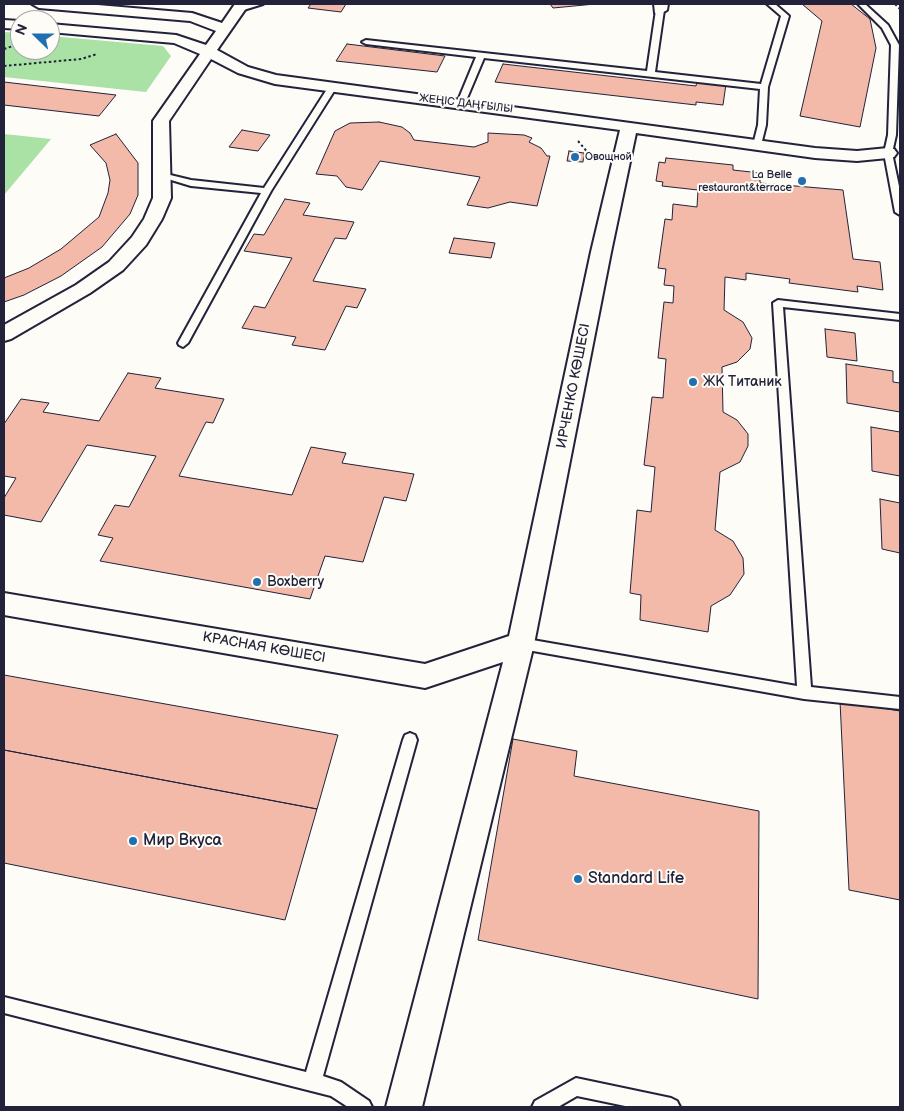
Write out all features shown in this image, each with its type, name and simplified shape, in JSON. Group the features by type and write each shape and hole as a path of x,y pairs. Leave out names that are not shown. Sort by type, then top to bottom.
{"street":[{"path":"39,4 192,17 224,29"},
{"path":"4,334 49,310 116,266 139,241 153,219 162,198 161,121 207,51 240,7"},
{"name":"ЖЕҢІС ДАҢҒЫЛЫ","path":"60,29 176,39 207,51 248,72 275,79 332,88 462,103 815,153 857,156 888,153"},
{"name":"ИРЧЕНКО КӨШЕСІ","path":"404,1107 521,644 601,252 629,127"},
{"name":"КРАСНАЯ КӨШЕСІ","path":"4,604 425,676 521,644"}],"lane":[{"path":"240,7 259,4"},
{"path":"757,145 762,125 764,87 785,16 772,4"},
{"path":"861,4 885,26 895,44 892,135 888,153 900,212"},
{"path":"651,74 661,7"},
{"path":"366,42 764,87"},
{"path":"462,103 481,55"},
{"path":"183,343 267,192 332,88"},
{"path":"162,176 191,183 267,192"},
{"path":"804,693 778,304 900,317"},
{"path":"521,644 804,693 900,703"},
{"path":"312,1082 410,740"},
{"path":"4,1005 335,1088 363,1107"},
{"path":"541,1107 576,1087 671,1107"}],"path":[{"path":"894,4 900,9"},
{"path":"4,66 81,59 99,54"},
{"path":"574,138 596,162"}],"green space":[{"path":"4,32 10,32 10,60 60,60 60,37 163,46 171,56 146,92 4,77"},
{"path":"4,134 51,139 4,195"}],"building":[{"path":"311,4 346,4 341,12 308,8"},
{"path":"550,4 595,4 553,8"},
{"path":"802,4 851,4 870,19 876,48 860,127 800,116 822,21"},
{"path":"347,44 445,56 437,72 336,61"},
{"path":"503,64 696,86 697,81 726,84 723,105 696,102 696,105 495,82"},
{"path":"4,82 116,95 99,116 4,105"},
{"path":"379,122 402,127 410,133 414,140 474,147 488,142 488,133 524,135 532,138 529,142 541,148 547,156 550,156 537,206 510,202 488,208 467,205 480,177 380,161 362,190 346,187 337,176 316,174 335,131 350,123"},
{"path":"242,130 270,135 258,151 229,147"},
{"path":"116,134 138,163 138,195 130,214 102,247 61,276 24,295 4,302 4,278 29,268 61,249 99,217 108,193 110,180 106,163 90,145"},
{"name":"Овощной","path":"569,151 584,153 583,162 567,161"},
{"name":"ЖК Титаник","path":"666,158 733,165 733,170 760,173 760,183 843,190 853,259 880,262 883,290 857,286 858,292 789,283 790,279 746,273 746,280 725,277 724,310 743,322 752,338 750,349 737,362 722,367 723,412 737,420 748,434 748,446 740,462 720,472 715,530 733,541 743,558 744,574 730,595 711,606 708,632 640,620 641,595 630,593 637,510 651,512 655,467 644,465 652,397 663,398 666,359 658,358 664,302 673,303 674,286 664,285 666,269 658,268 665,219 672,220 673,204 697,207 698,190 662,186 663,182 656,181 659,162 665,163"},
{"path":"285,199 310,203 303,215 354,222 346,239 335,238 313,281 366,289 357,308 346,306 325,350 292,345 296,337 242,328 254,306 265,308 292,258 244,251 254,234 264,235"},
{"path":"454,238 495,243 491,258 449,253"},
{"path":"825,329 855,333 857,361 827,357"},
{"path":"846,364 893,371 893,382 900,383 900,412 847,403"},
{"path":"128,373 161,378 155,388 224,399 213,423 206,422 179,476 292,495 311,447 346,453 342,463 414,474 406,501 384,497 363,562 325,556 310,599 100,561 113,538 98,535 115,505 129,507 156,456 87,445 41,522 4,515 4,498 16,478 4,476 4,424 21,399 49,403 43,412 99,421"},
{"path":"871,427 900,432 900,476 872,471"},
{"path":"880,499 900,503 900,553 882,549"},
{"path":"4,675 338,735 317,809 4,750"},
{"path":"840,701 900,711 900,900 849,890"},
{"path":"513,739 577,751 574,776 759,811 758,999 478,940"},
{"path":"4,750 317,809 285,920 4,863"}],"place":[{"name":"Овощной","path":"575,157"},
{"name":"La Belle restaurant&terrace","path":"802,181"},
{"name":"ЖК Титаник","path":"693,382"},
{"name":"Boxberry","path":"257,582"},
{"name":"Мир Вкуса","path":"133,841"},
{"name":"Standard Life","path":"578,879"}]}
